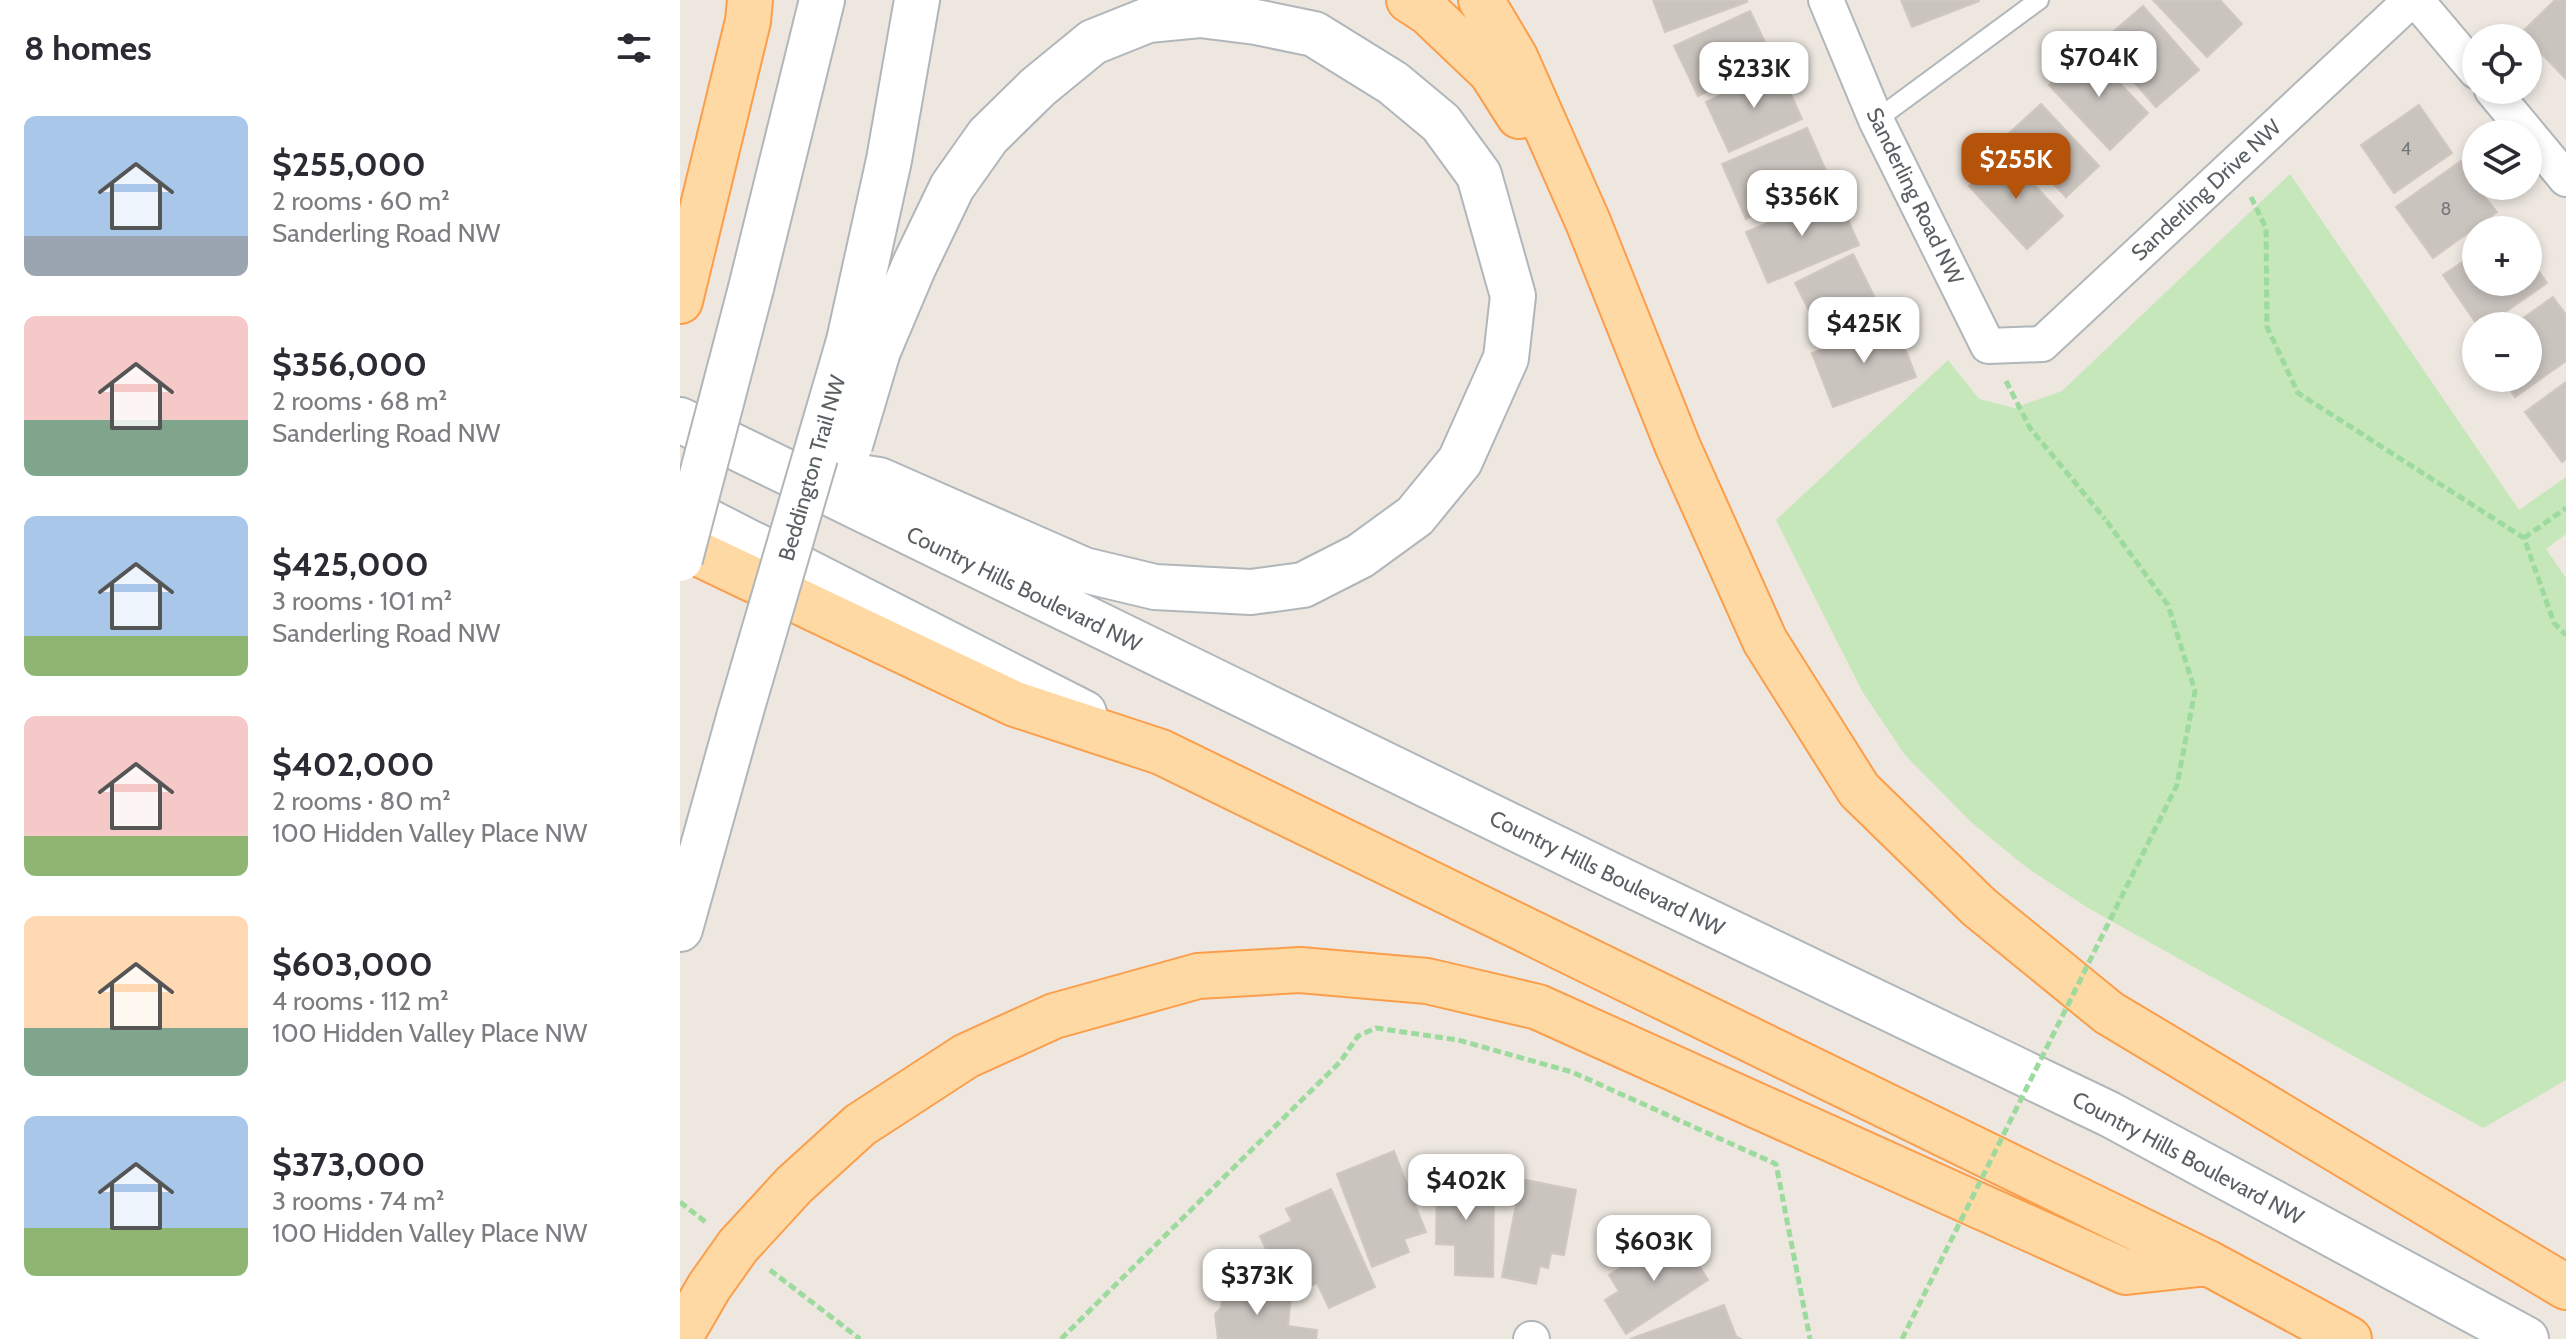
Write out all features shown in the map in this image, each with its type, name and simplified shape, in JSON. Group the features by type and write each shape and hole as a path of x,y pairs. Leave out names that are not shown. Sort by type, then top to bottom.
{"main road":[{"path":"680,301 748,21 750,0"},
{"path":"680,559 822,0"},
{"name":"Beddington Trail NW","path":"680,929 768,622 864,346 889,160 917,0"},
{"path":"1409,0 1429,13 1491,72 1588,222"},
{"path":"1481,0 1515,57 1588,222 1678,447 1765,641 1859,790 1979,907 2109,1013 2566,1287"},
{"path":"766,463 879,480 1084,570 1141,584 1251,592 1303,585 1360,556 1415,516 1460,461 1506,358 1513,296 1479,175 1441,123 1393,83 1314,34 1200,15 1148,20 1093,42 1038,87 988,136 952,187 914,266 864,346"},
{"name":"Country Hills Boulevard NW","path":"680,420 1615,877 2109,1114 2526,1339"},
{"path":"680,507 1161,752 2208,1263 2349,1339"},
{"path":"680,545 1015,704 1161,752"},
{"path":"680,1337 709,1287 738,1246 794,1185 860,1125 966,1056 1054,1016 1198,976 1300,970 1427,981 1538,1007 2126,1272 2208,1263"}],"street":[{"name":"Sanderling Road NW","path":"1826,0 1876,120 1988,346"},
{"path":"2414,0 2462,55"},
{"name":"Sanderling Drive NW","path":"1988,346 2042,344 2220,176 2414,0"},
{"path":"2504,104 2566,179"}],"lane":[{"path":"1876,120 2039,0"}],"path":[{"path":"2220,176 2251,197 2266,228 2267,327 2298,393 2524,538 2554,623 2566,635"},
{"path":"1902,1339 2177,785 2195,691 2168,605 2105,519 2030,428 1988,346"},
{"path":"2524,538 2566,508"},
{"path":"1061,1339 1340,1062 1358,1036 1376,1028 1458,1040 1572,1072 1776,1164 1810,1339"}],"green space":[{"path":"2290,174 2519,510 2566,477 2566,534 2546,549 2566,578 2566,1080 2483,1128 2088,908 2026,867 1970,821 1905,755 1862,691 1776,520 1948,360 1979,399 2014,408 2062,391"}],"building":[{"path":"1653,0 1747,0 1747,2 1665,32"},
{"path":"1901,0 1979,0 1979,1 1912,27"},
{"path":"2153,0 2220,0 2242,24 2207,57"},
{"path":"2555,0 2566,0 2566,79 2542,54 2542,24 2530,24"},
{"path":"2143,6 2199,70 2156,107 2100,43"},
{"path":"1750,11 1774,61 1698,96 1674,46"},
{"path":"2087,49 2148,113 2110,150 2049,85"},
{"path":"1779,68 1802,119 1729,152 1706,102"},
{"path":"2041,104 2099,166 2066,197 2007,135"},
{"path":"2419,105 2452,153 2394,193 2361,145"},
{"path":"1807,128 1831,182 1746,219 1722,164"},
{"path":"2005,153 2063,216 2027,249 1969,186"},
{"path":"2461,161 2462,200 2487,200 2497,212 2491,216 2462,216 2462,237 2433,258 2396,207"},
{"path":"1837,194 1859,245 1768,283 1746,232"},
{"path":"1853,254 1880,308 1823,338 1795,283"},
{"path":"2462,262 2462,296 2528,296 2505,312 2468,312 2443,275"},
{"path":"2553,297 2566,315 2566,361 2542,378 2542,312 2532,312"},
{"path":"1895,322 1916,377 1833,407 1812,353"},
{"path":"2566,382 2566,459 2562,462 2525,412"},
{"path":"1394,1151 1426,1232 1404,1239 1409,1252 1372,1267 1337,1174"},
{"path":"1456,1168 1467,1168 1473,1174 1472,1188 1494,1188 1493,1277 1455,1275 1455,1245 1436,1244 1437,1175"},
{"path":"1521,1179 1576,1190 1564,1255 1551,1253 1548,1268 1540,1266 1536,1284 1502,1277"},
{"path":"1331,1189 1375,1287 1329,1308 1317,1283 1298,1292 1283,1258 1272,1263 1260,1236 1292,1221 1286,1209"},
{"path":"1679,1233 1708,1280 1626,1334 1605,1300 1619,1291 1609,1275"},
{"path":"1224,1288 1291,1295 1288,1326 1317,1330 1316,1339 1218,1339 1215,1314 1221,1308"},
{"path":"1724,1305 1736,1336 1741,1339 1630,1339"}]}
